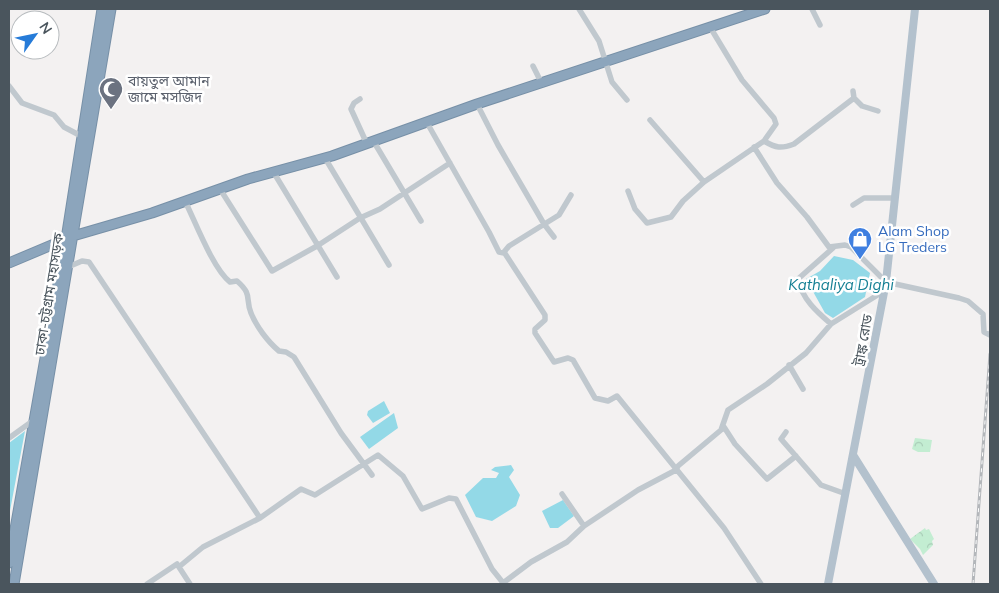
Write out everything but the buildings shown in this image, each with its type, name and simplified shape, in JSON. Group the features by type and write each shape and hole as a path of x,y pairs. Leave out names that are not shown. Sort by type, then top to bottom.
{"highway":[{"name":"ঢাকা-চট্টগ্রাম মহাসড়ক","path":"14,584 68,267 81,136 102,9"},
{"name":"ঢাকা-চট্টগ্রাম মহাসড়ক","path":"9,563 111,9"},
{"path":"9,263 70,237 325,158 426,121 765,9"}],"main road":[{"name":"ট্রাঙ্ক রোড","path":"828,584 886,282 915,9"},
{"path":"853,455 934,584"}],"street":[{"path":"579,9 599,41 612,82 627,100"},
{"path":"812,9 820,25"},
{"path":"628,191 635,209 647,224 671,217 683,201 704,182 764,141 776,124 774,118 742,80 710,27"},
{"path":"533,66 542,84"},
{"path":"9,86 22,103 54,115 64,127 81,136"},
{"path":"853,91 854,98 862,106 878,112"},
{"path":"764,141 776,148 783,148 794,144 854,98"},
{"path":"360,99 354,103 351,109 370,143 421,221"},
{"path":"477,104 544,224 554,237"},
{"path":"650,120 704,182"},
{"path":"426,121 490,232 495,247 499,252 504,253 545,315 545,320 535,331 551,359 556,362 571,358 595,398 608,400 617,396 653,438 676,470 724,528 761,584"},
{"path":"754,147 778,183 807,217 826,245 833,248"},
{"path":"325,158 389,265"},
{"path":"220,189 272,271 317,246 360,218 380,209 403,192 450,164"},
{"path":"274,173 337,277"},
{"path":"504,253 509,246 559,214 571,195"},
{"path":"853,205 864,198 895,198"},
{"path":"185,201 225,278 230,282 237,281 246,290 250,299 250,310 258,325 279,352 286,352 294,357 341,433 372,475"},
{"path":"831,324 814,310 800,289 798,279 833,248 845,245 851,247 886,282 968,301 984,314 984,332 990,335"},
{"path":"68,267 82,261 89,262 260,518"},
{"path":"147,584 176,565 180,566 203,547 260,518 301,489 315,495 364,462 378,455 396,469 422,510 449,498 456,499 492,569 504,584 531,562 567,542 584,526 638,490 676,470 678,466 724,427 728,410 767,384 818,342 831,324 884,291"},
{"path":"789,365 803,389"},
{"path":"9,438 34,420"},
{"path":"724,427 735,444 767,479 796,456"},
{"path":"786,432 780,439 821,485 846,494"},
{"path":"562,494 584,526"},
{"path":"180,566 190,584"}],"green space":[{"path":"915,438 932,440 930,452 918,452 912,449"},
{"path":"925,528 926,530 929,529 934,539 932,541 933,545 923,555 910,539"}],"water":[{"name":"Kathaliya Dighi","path":"834,256 853,260 870,273 865,297 833,318 825,313 806,279 820,271"},
{"path":"384,401 390,413 373,423 367,415 368,411"},
{"path":"394,413 398,428 369,449 360,437"},
{"path":"25,431 9,516 9,443"},
{"path":"511,465 514,470 509,477 520,495 516,506 492,521 476,517 465,495 483,478 496,478 499,473 491,470 495,467"},
{"path":"563,500 574,516 558,528 550,528 542,511"}],"railway":[{"path":"973,584 990,354"}],"place":[{"name":"বায়তুল আমান জামে মসজিদ","path":"111,110"},
{"name":"Alam Shop LG Treders","path":"860,260"}]}
